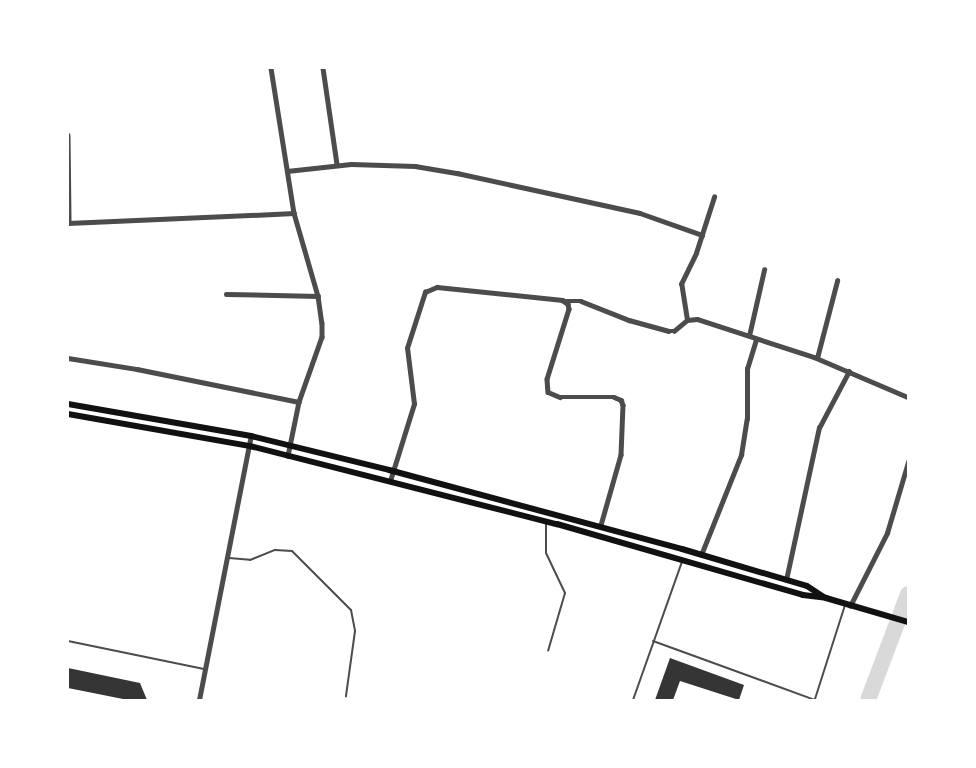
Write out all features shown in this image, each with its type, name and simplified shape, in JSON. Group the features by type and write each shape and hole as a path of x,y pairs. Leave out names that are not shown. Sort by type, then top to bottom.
{"main road":[{"path":"68,404 251,436 393,471 601,525 807,586 826,598 848,606 909,622"},
{"path":"68,414 250,446 546,521 803,595 826,598"}],"street":[{"path":"271,68 294,213 318,296 322,337 299,402 288,456"},
{"path":"323,68 337,164"},
{"path":"68,135 68,223 294,213"},
{"path":"287,171 337,164 415,166 507,182 640,213 702,235"},
{"path":"687,320 681,284 702,235 714,197"},
{"path":"749,336 764,270"},
{"path":"817,358 837,281"},
{"path":"390,482 414,404 407,348 425,292 437,287 566,302 581,301 629,320 669,332 674,331 687,320 697,319 817,358 909,397"},
{"path":"226,294 318,296"},
{"path":"566,302 568,309 548,379 549,392 560,397 615,397 621,400 623,405 621,455 601,525"},
{"path":"701,555 741,455 747,418 747,369 756,339"},
{"path":"68,358 137,369 299,402"},
{"path":"786,580 819,428 849,371"},
{"path":"199,700 229,558 251,436"},
{"path":"848,606 887,533 909,462"}],"lane":[{"path":"546,521 546,553 565,593 548,651"},
{"path":"229,558 250,560 275,550 292,551 351,610 355,631 346,696"},
{"path":"633,700 682,560"},
{"path":"653,641 815,700 848,606"},
{"path":"68,641 205,669"}],"building":[{"path":"670,658 744,685 739,700 680,681 673,700 655,700"},
{"path":"68,668 140,683 147,700 128,700 68,688"}],"waterway":[{"path":"868,700 908,594"}]}
